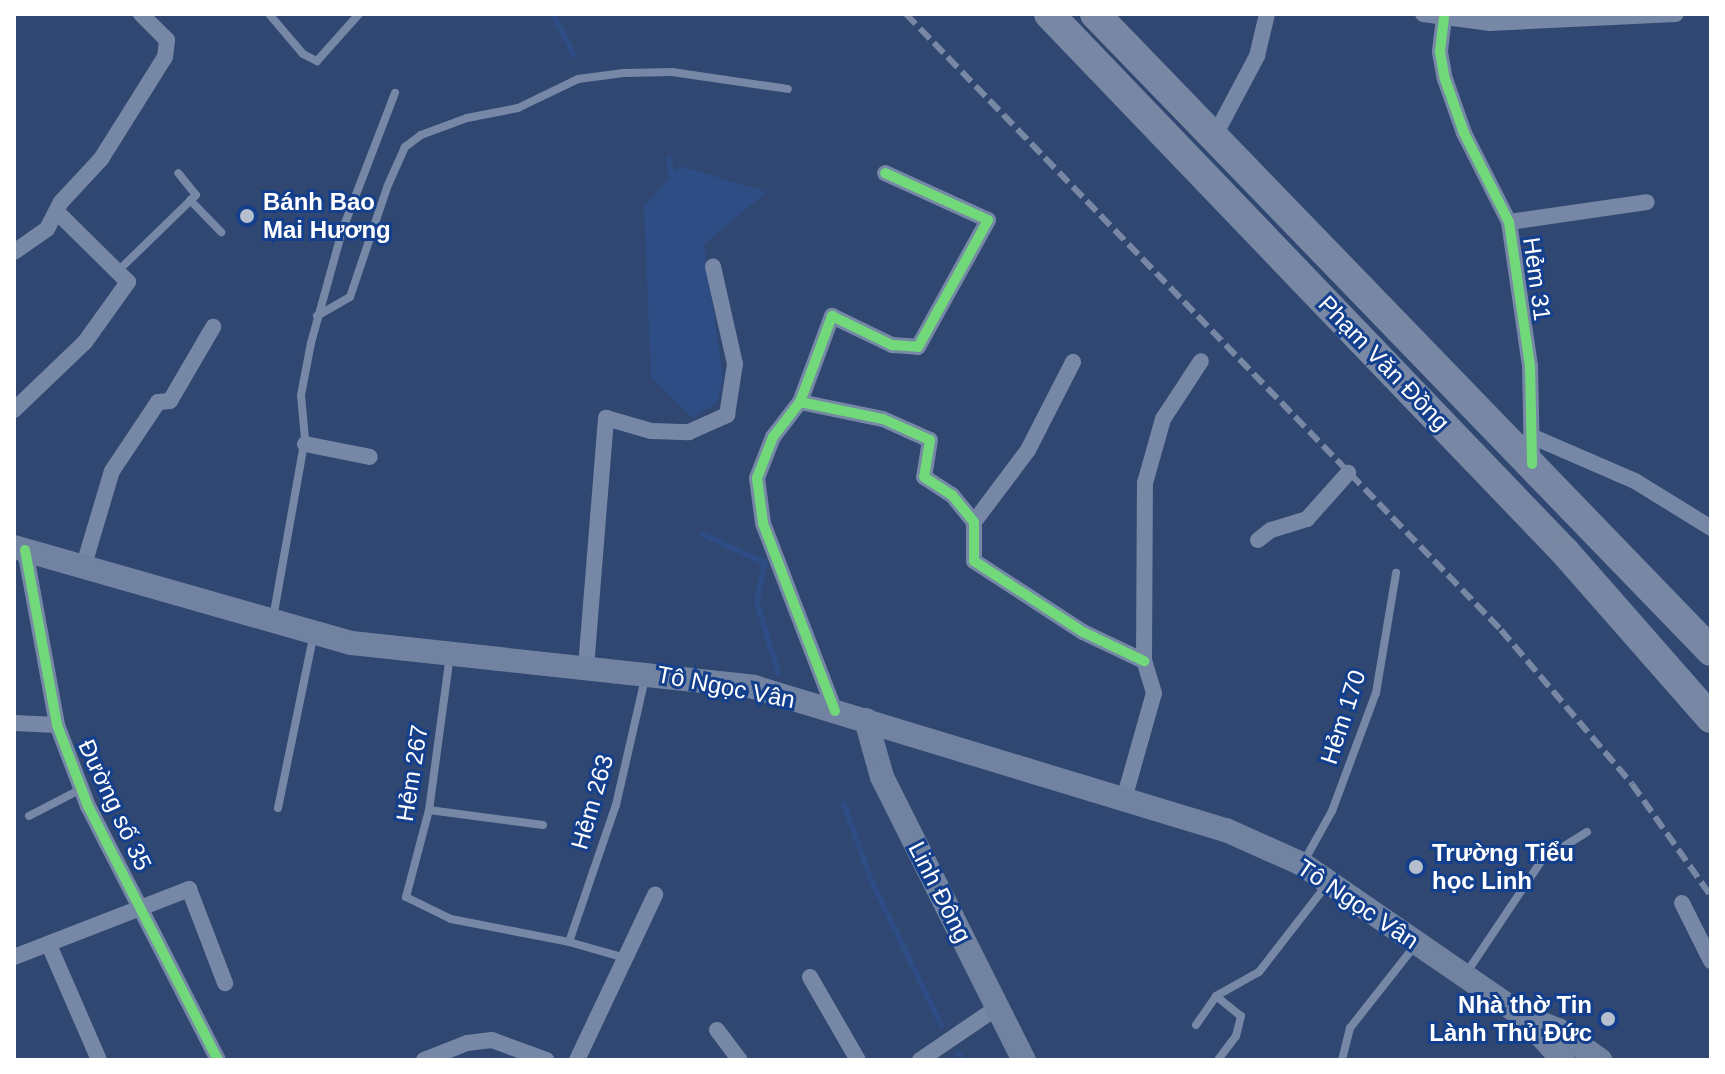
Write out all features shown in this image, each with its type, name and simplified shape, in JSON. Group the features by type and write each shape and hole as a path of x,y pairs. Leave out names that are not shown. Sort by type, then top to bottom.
{"highway":[{"name":"Phạm Văn Đồng","path":"1049,14 1565,552 1711,718"},
{"name":"Phạm Văn Đồng","path":"1095,14 1214,137 1531,450 1711,651"}],"main road":[{"name":"Tô Ngọc Vân","path":"19,548 313,633 450,654 646,671 754,687 1226,830 1302,864 1523,1016 1558,1030 1600,1060"},
{"name":"Linh Đông","path":"866,720 882,777 1024,1060"},
{"name":"Tô Ngọc Vân","path":"1523,1016 1563,1060"}],"street":[{"path":"14,252 47,229 57,212 101,159 122,118 165,57 167,40 141,14"},
{"path":"1214,137 1257,56 1267,14"},
{"path":"1423,14 1490,23 1676,14"},
{"name":"Hẻm 31","path":"1444,18 1440,52 1445,79 1464,133 1509,222 1530,366 1531,450"},
{"path":"835,711 763,523 757,478 773,437 800,402 832,316 892,345 918,347 988,220 885,173"},
{"path":"1509,222 1647,202"},
{"path":"14,410 85,342 125,292 128,282 120,269 57,212"},
{"path":"586,667 606,418 651,431 689,432 727,415 735,364 713,266"},
{"path":"83,568 112,471 158,402 170,401 213,327"},
{"path":"1124,799 1154,693 1144,661 1145,483 1163,419 1201,361"},
{"path":"1073,362 1028,450 974,522 974,561 1083,632 1144,661"},
{"path":"800,402 883,419 930,440 924,477 952,495 974,522"},
{"path":"305,444 370,457"},
{"path":"1531,450 1635,481 1711,528"},
{"path":"1258,540 1271,530 1307,519 1348,473"},
{"name":"Đường số 35","path":"19,548 57,725 81,789 218,1060"},
{"path":"14,723 57,725"},
{"path":"14,957 140,905 189,889 225,983"},
{"path":"577,1060 628,960 655,895"},
{"path":"1682,903 1711,961"},
{"path":"49,945 99,1060"},
{"path":"810,977 858,1060"},
{"path":"920,1060 998,1007"},
{"path":"717,1030 740,1060"},
{"path":"424,1060 458,1054 492,1040 546,1060"}],"lane":[{"path":"269,14 303,54 317,61 359,14"},
{"path":"317,316 350,297 394,172 405,147 421,135 467,118 518,108 578,79 624,73 672,72 788,89"},
{"path":"272,623 305,444 301,395 317,316 342,231 395,93"},
{"path":"120,269 196,195 178,173"},
{"path":"190,200 221,232"},
{"name":"Hẻm 170","path":"1302,864 1332,811 1376,693 1396,573"},
{"path":"278,808 313,633"},
{"name":"Hẻm 267","path":"450,654 429,810 406,897 451,919 569,942"},
{"name":"Hẻm 263","path":"569,942 616,805 646,671"},
{"path":"29,816 81,789"},
{"path":"429,810 543,825"},
{"path":"1465,976 1542,860 1587,832"},
{"path":"1196,1025 1216,996 1259,972 1328,883"},
{"path":"569,942 628,960"},
{"path":"1342,1060 1350,1028 1417,943"},
{"path":"1216,996 1241,1016 1236,1036 1218,1060"}],"water":[{"path":"680,166 767,192 704,244 723,378 717,402 693,418 651,378 644,206"}],"waterway":[{"path":"553,14 574,55"},
{"path":"669,159 673,183"},
{"path":"702,534 765,563 757,602 778,673"},
{"path":"844,804 872,882 941,1025"},
{"path":"958,1053 962,1060"}],"railway":[{"path":"906,14 1501,630 1632,784 1711,896"}],"cycle path":[{"path":"1444,18 1440,52 1445,79 1464,133 1509,222 1530,366 1532,464"},
{"path":"835,711 763,523 757,478 773,437 800,402 832,316 892,345 918,347 988,220 885,173"},
{"path":"800,402 883,419 930,440 924,477 952,495 974,522 974,561 1083,632 1144,661"},
{"path":"25,550 57,725 88,806 218,1060"}],"place":[{"name":"Bánh Bao Mai Hương","path":"247,216"},
{"name":"Trường Tiểu học Linh","path":"1416,867"},
{"name":"Nhà thờ Tin Lành Thủ Đức","path":"1608,1019"}]}
